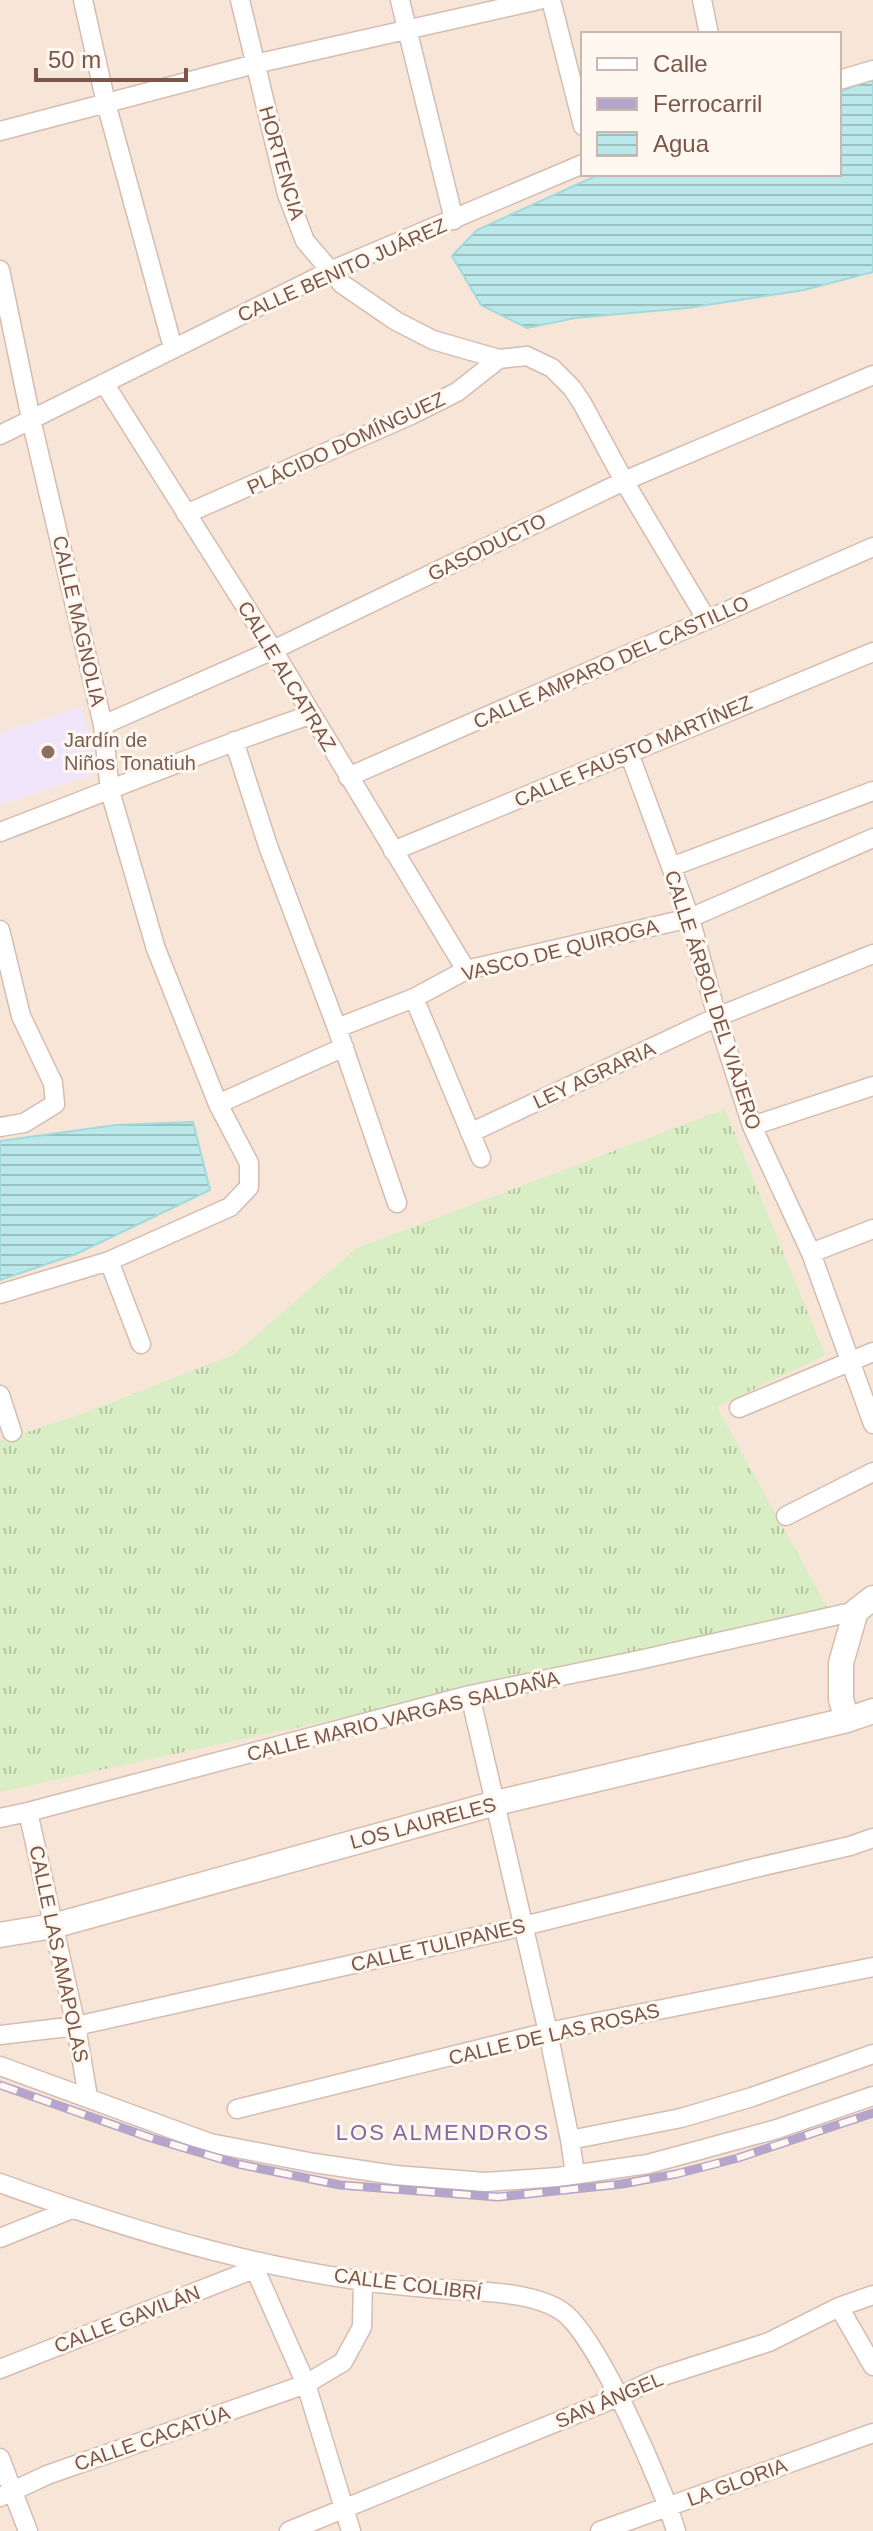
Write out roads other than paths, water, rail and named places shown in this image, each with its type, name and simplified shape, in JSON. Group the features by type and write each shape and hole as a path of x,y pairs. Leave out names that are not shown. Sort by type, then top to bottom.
{"street":[{"path":"83,0 106,103 173,348"},
{"name":"HORTENCIA","path":"240,0 287,194 305,241 342,284 409,328 433,340 499,359 527,356 552,368 563,378 582,403 624,481 707,620"},
{"path":"400,0 454,220"},
{"path":"0,131 255,64 539,0"},
{"path":"551,0 581,118"},
{"path":"702,0 709,32"},
{"path":"841,79 873,70"},
{"name":"CALLE BENITO JUÁREZ","path":"0,435 330,271 581,165"},
{"name":"CALLE MAGNOLIA","path":"0,270 31,419 103,725 110,791 156,949 218,1104 249,1163 249,1187 230,1207 109,1261 0,1294"},
{"name":"PLÁCIDO DOMÍNGUEZ","path":"186,514 411,415 457,392 499,359"},
{"name":"GASODUCTO","path":"103,725 273,650 624,481 873,375"},
{"name":"CALLE ALCATRAZ","path":"104,383 273,650 466,970"},
{"name":"CALLE AMPARO DEL CASTILLO","path":"348,777 873,547"},
{"name":"CALLE FAUSTO MARTÍNEZ","path":"393,851 873,652"},
{"path":"0,832 234,741 310,715"},
{"path":"234,741 268,846 344,1047 397,1203"},
{"name":"CALLE ÁRBOL DEL VIAJERO","path":"629,753 690,918 717,1017 752,1126 811,1253 873,1424"},
{"path":"671,867 873,791"},
{"name":"VASCO DE QUIROGA","path":"337,1028 414,998 466,970 690,918 873,838"},
{"path":"0,930 21,1016 53,1083 55,1104 24,1123 0,1127"},
{"name":"LEY AGRARIA","path":"470,1133 717,1017 873,954"},
{"path":"414,998 481,1158"},
{"path":"218,1104 344,1047"},
{"path":"752,1126 873,1086"},
{"path":"811,1253 873,1229"},
{"path":"109,1261 141,1344"},
{"path":"739,1408 873,1352"},
{"path":"0,1395 12,1432"},
{"path":"786,1516 873,1472"},
{"path":"847,1720 841,1699 841,1663 864,1604"},
{"name":"CALLE MARIO VARGAS SALDAÑA","path":"0,1818 470,1695 639,1660 864,1604"},
{"path":"470,1695 548,2032 575,2174"},
{"name":"LOS LAURELES","path":"0,1935 53,1926 496,1803 847,1720 873,1711"},
{"name":"CALLE LAS AMAPOLAS","path":"28,1812 76,2026 88,2097"},
{"name":"CALLE TULIPANES","path":"0,2035 76,2026 524,1926 873,1838"},
{"name":"CALLE DE LAS ROSAS","path":"237,2109 548,2032 873,1967"},
{"path":"570,2140 681,2118 780,2088 873,2054"},
{"path":"0,2066 210,2143 395,2175 485,2182 575,2174 662,2161 777,2129 873,2096"},
{"name":"CALLE COLIBRÍ","path":"0,2183 72,2209 253,2265 363,2281 533,2297 563,2312 586,2336 618,2397"},
{"path":"0,2238 72,2209"},
{"path":"253,2265 306,2384 351,2531"},
{"name":"CALLE GAVILÁN","path":"0,2369 253,2265"},
{"name":"CALLE CACATÚA","path":"6,2494 47,2475 306,2384 343,2362 362,2327 363,2281"},
{"name":"SAN ÁNGEL","path":"289,2531 660,2377 769,2342 839,2307 873,2295"},
{"path":"839,2307 873,2366"},
{"path":"618,2397 669,2506 676,2531"},
{"name":"LA GLORIA","path":"600,2531 873,2433"},
{"path":"0,2458 6,2494 28,2531"}],"water":[{"path":"873,79 873,272 804,290 687,308 575,318 527,328 481,305 452,256 477,230 596,176 841,176 841,91"},
{"path":"193,1122 210,1190 76,1254 0,1280 0,1141 116,1125"}],"railway":[{"path":"0,2085 151,2138 238,2164 340,2185 498,2197 622,2184 676,2174 738,2158 873,2113"}],"place":[{"name":"Jardín de Niños Tonatiuh","path":"48,752"}],"district":[{"name":"LOS ALMENDROS","path":"443,2132"}]}
